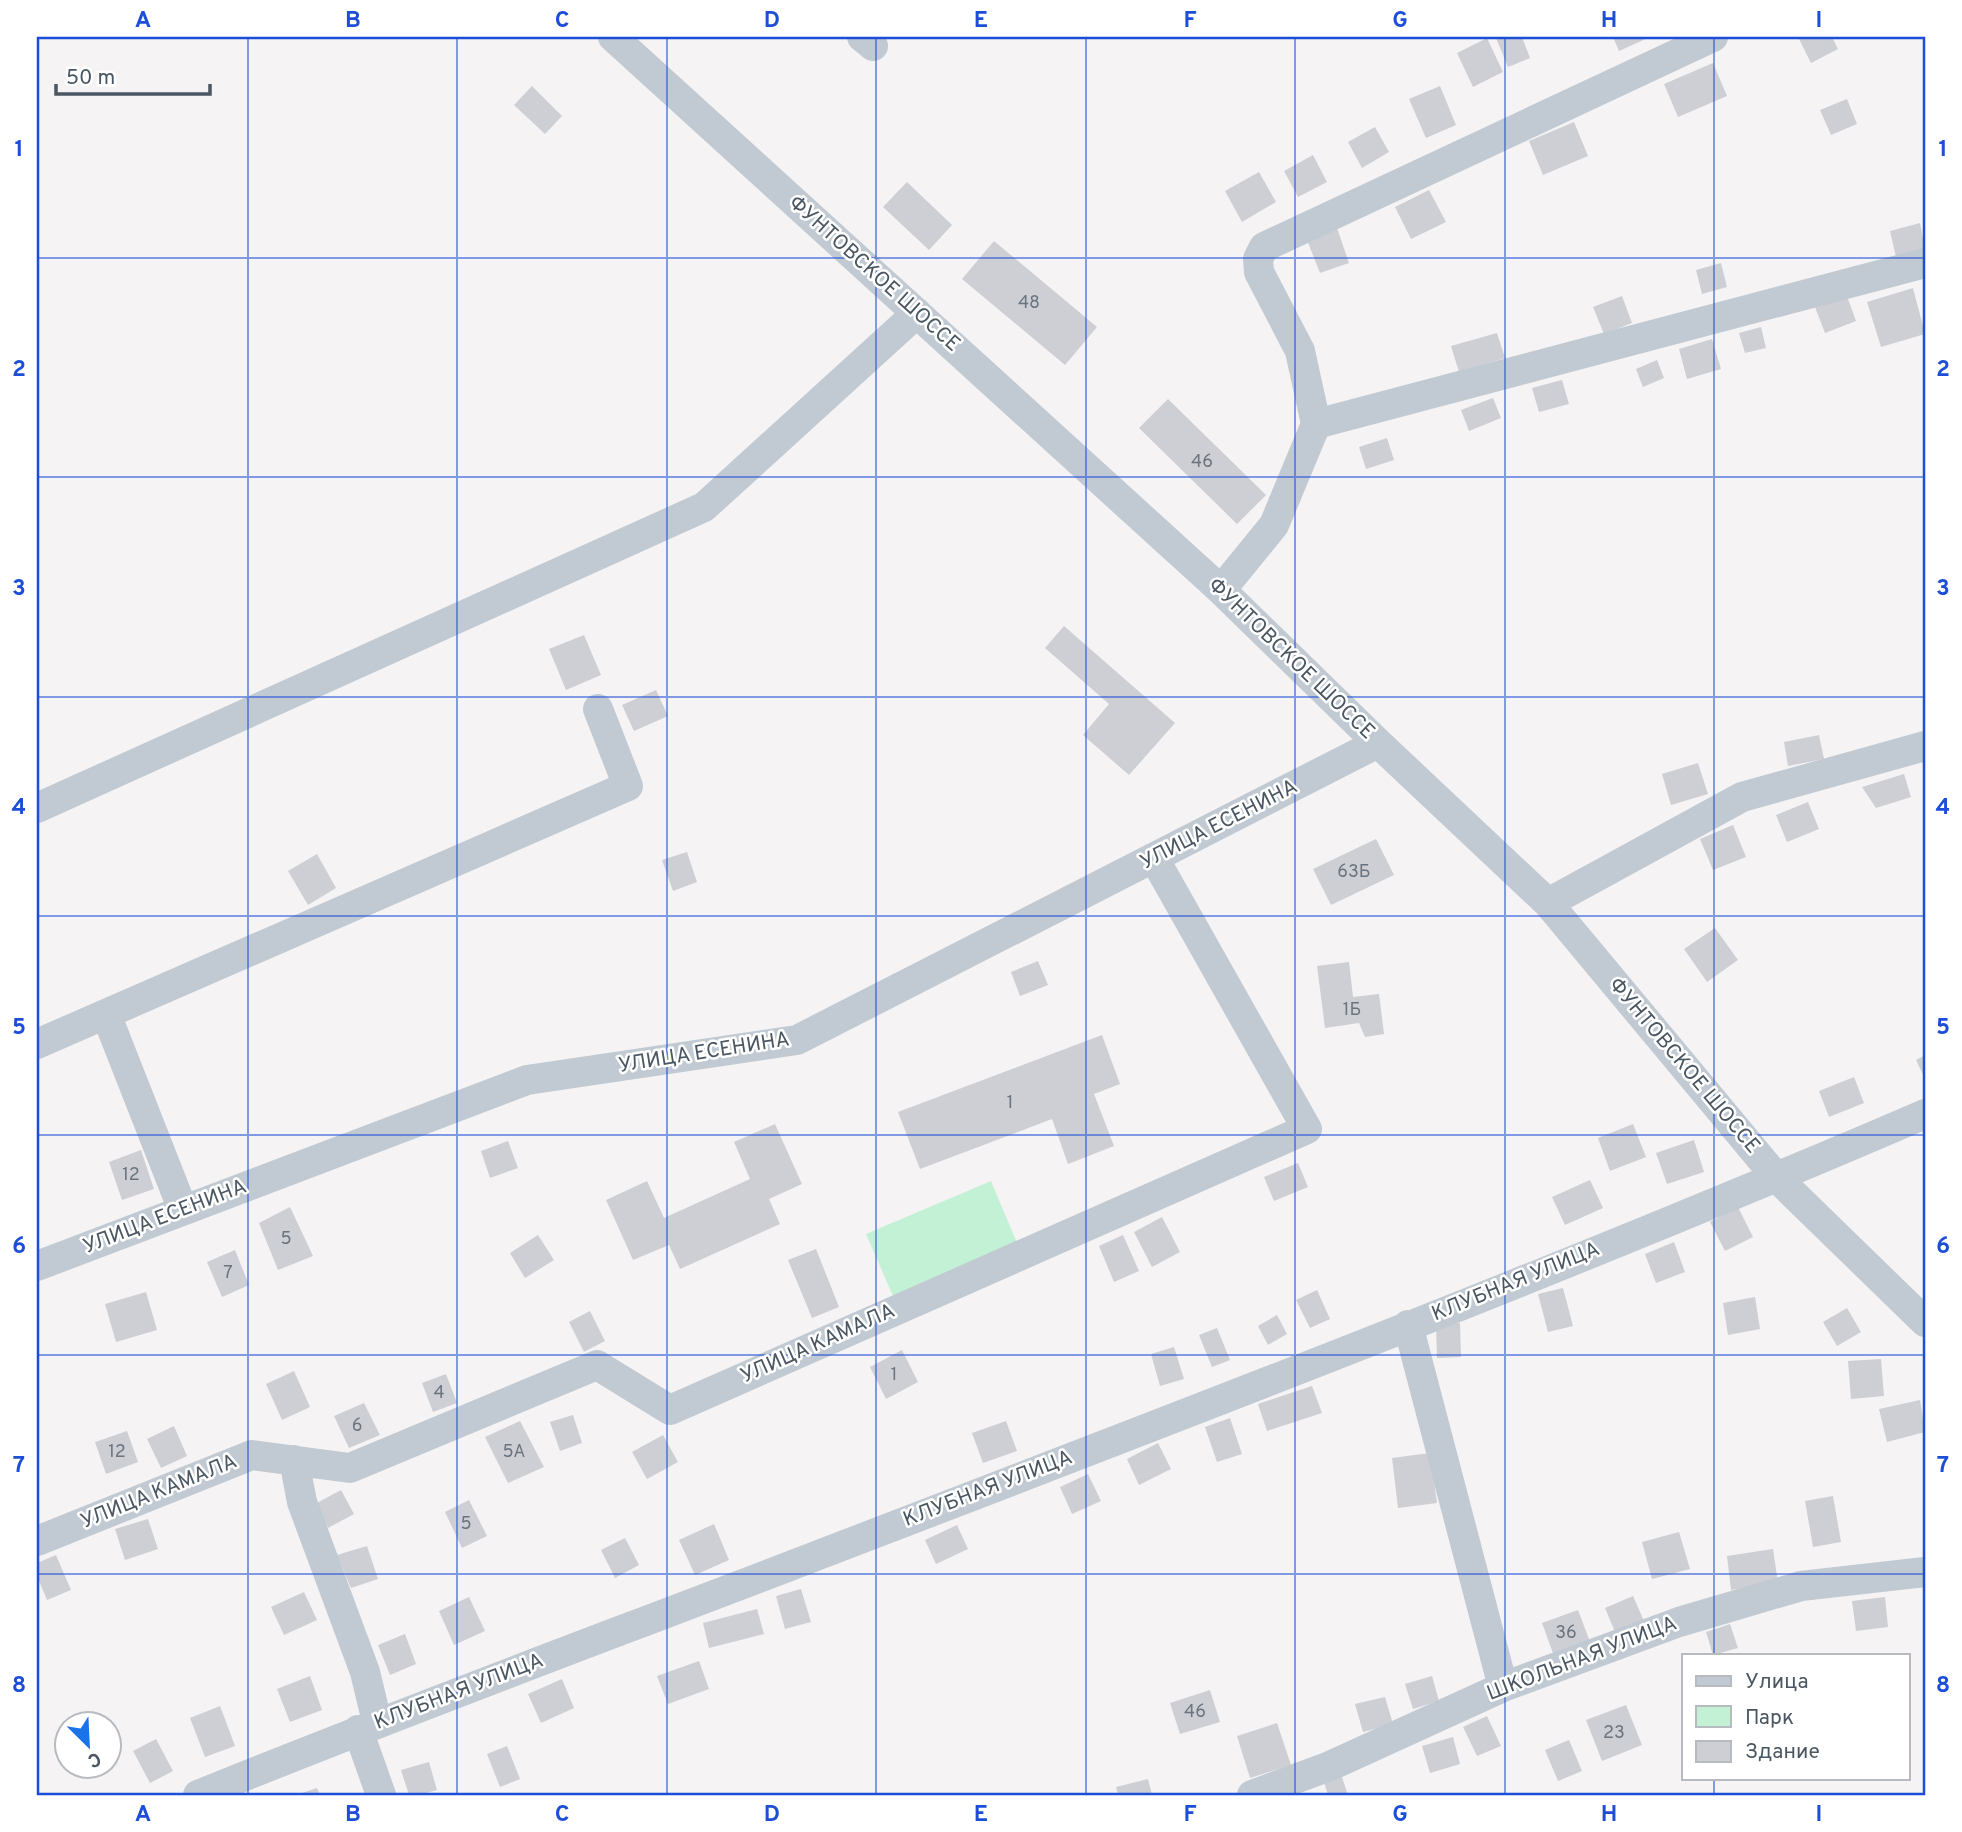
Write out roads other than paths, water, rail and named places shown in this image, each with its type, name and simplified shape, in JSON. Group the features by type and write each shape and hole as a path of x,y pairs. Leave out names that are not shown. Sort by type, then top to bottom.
{"street":[{"name":"ФУНТОВСКОЕ ШОССЕ","path":"613,37 1221,590 1548,903 1777,1178 1925,1322"},
{"path":"1221,590 1274,525 1316,424 1300,351 1258,272 1258,259 1264,247 1713,37"},
{"path":"1316,424 1925,263"},
{"path":"37,808 704,507 917,313"},
{"path":"37,1044 628,786 598,709"},
{"name":"УЛИЦА ЕСЕНИНА","path":"37,1266 527,1080 797,1040 1378,743"},
{"path":"1548,903 1742,797 1925,746"},
{"name":"УЛИЦА КАМАЛА","path":"37,1541 252,1455 350,1468 597,1365 670,1410 1307,1129 1154,858"},
{"path":"106,1014 183,1210"},
{"name":"КЛУБНАЯ УЛИЦА","path":"198,1795 367,1726 787,1567 1408,1325 1777,1178 1925,1114"},
{"path":"1408,1325 1503,1687"},
{"path":"294,1460 302,1502 365,1672 367,1726 381,1795"},
{"name":"ШКОЛЬНАЯ УЛИЦА","path":"1252,1795 1330,1766 1503,1687 1679,1622 1801,1586 1925,1572"}]}
